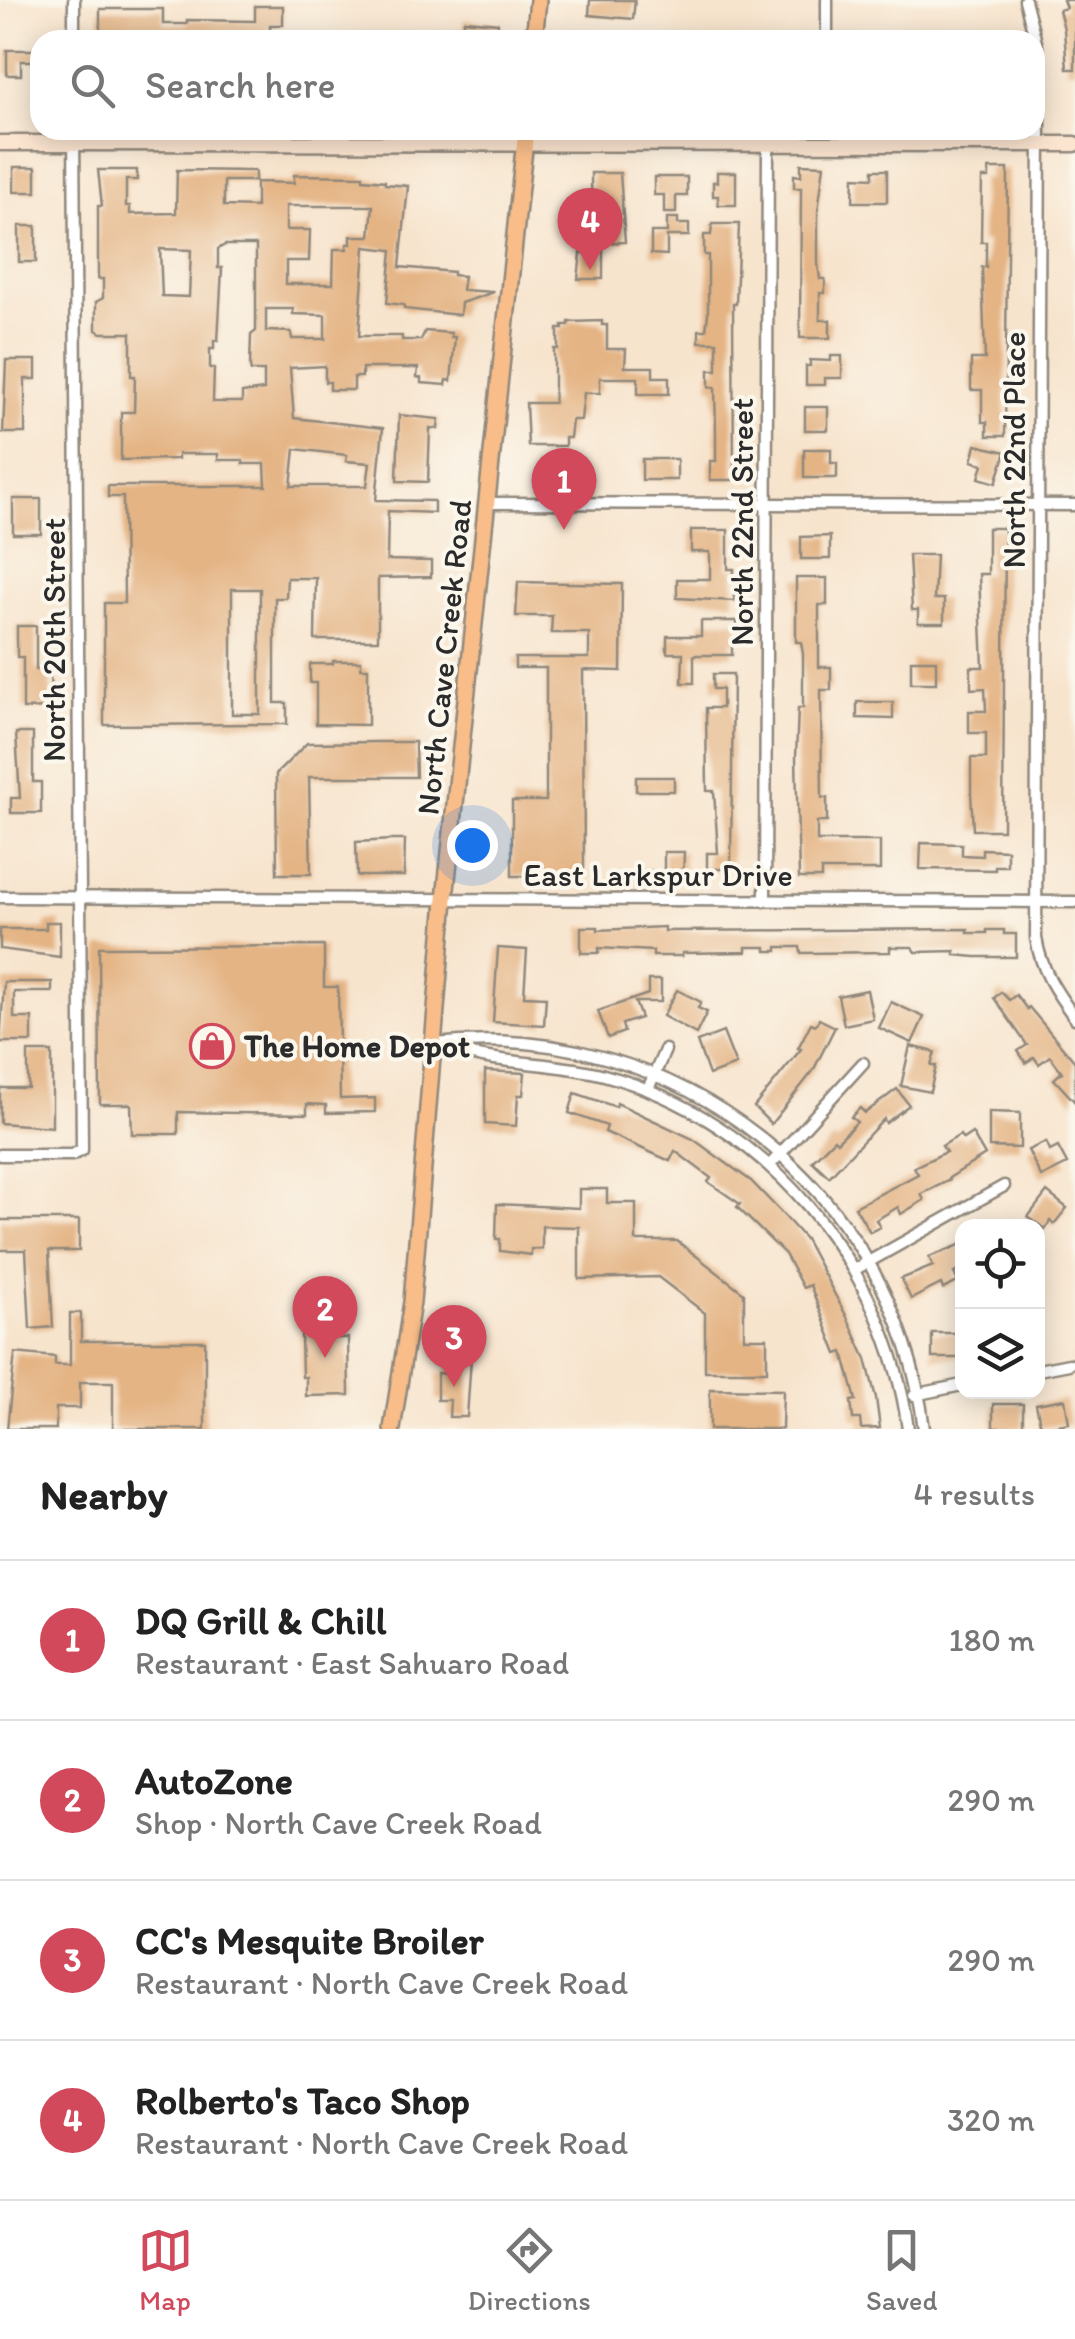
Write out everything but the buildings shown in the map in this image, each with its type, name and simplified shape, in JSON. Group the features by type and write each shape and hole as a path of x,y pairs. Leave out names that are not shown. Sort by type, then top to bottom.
{"main road":[{"path":"535,30 538,0"},
{"name":"North Cave Creek Road","path":"392,1429 412,1302 445,899 525,140"}],"street":[{"path":"74,0 74,30"},
{"path":"826,0 827,30"},
{"name":"North 22nd Place","path":"1026,0 1032,30"},
{"path":"0,143 37,140"},
{"name":"North 20th Street","path":"0,1155 72,1156 82,1150 74,140"},
{"path":"646,140 768,144 803,140"},
{"path":"919,140 1075,144"},
{"name":"North 22nd Place","path":"1040,140 1036,902 1039,954 1052,987 1075,1018"},
{"name":"North 22nd Street","path":"765,900 768,144"},
{"path":"489,503 1075,505"},
{"name":"East Larkspur Drive","path":"0,898 1075,902"},
{"path":"435,1044 469,1040 599,1056 654,1074 724,1111 781,1153 830,1204 868,1262 898,1326 924,1429"},
{"path":"435,1044 468,1056 566,1066 648,1089 710,1121 770,1165 808,1204 854,1270 888,1348 908,1429"},
{"path":"648,1089 665,1050"},
{"path":"770,1165 863,1063"},
{"path":"854,1270 1004,1186"},
{"path":"1045,1369 1070,1364"},
{"path":"902,1398 955,1386"}],"place":[{"name":"Rolberto's Taco Shop","path":"590,270"},
{"name":"DQ Grill & Chill","path":"564,530"},
{"name":"The Home Depot","path":"212,1046"},
{"name":"AutoZone","path":"325,1358"},
{"name":"CC's Mesquite Broiler","path":"454,1387"}]}
